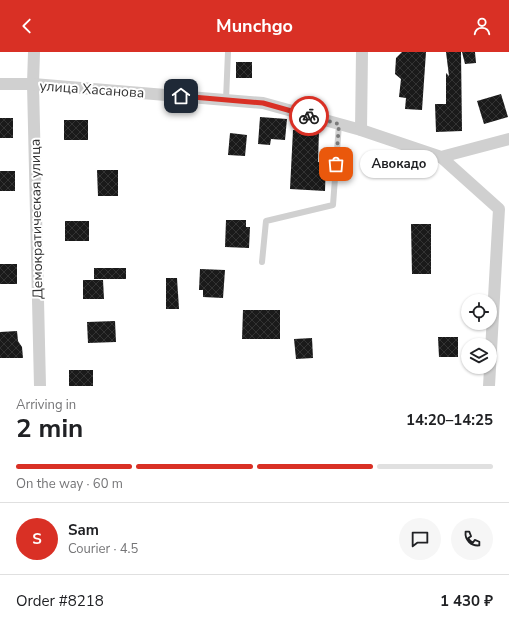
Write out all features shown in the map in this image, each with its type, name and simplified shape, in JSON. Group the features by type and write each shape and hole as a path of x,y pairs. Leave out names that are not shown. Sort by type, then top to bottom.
{"street":[{"name":"Демократическая улица","path":"34,52 33,84 40,386"},
{"path":"360,130 362,52"},
{"name":"улица Хасанова","path":"0,84 33,84 263,103 360,130 441,157"},
{"path":"441,157 509,139"},
{"path":"441,157 499,209 489,386"}],"lane":[{"path":"226,100 228,52"},
{"path":"262,262 266,220 333,205 339,124"}],"building":[{"path":"402,52 426,52 422,110 405,109 406,98 399,97 401,79 395,74 396,58"},
{"path":"446,52 461,52 462,131 436,132 435,104 446,104 446,73 449,76"},
{"path":"462,52 475,52 476,63 465,64"},
{"path":"236,62 252,62 252,78 236,78"},
{"path":"501,94 508,117 484,124 477,101"},
{"path":"260,117 287,119 285,140 271,139 270,145 258,144"},
{"path":"0,118 13,118 13,138 0,138"},
{"path":"64,120 88,120 88,140 64,140"},
{"path":"293,130 319,131 318,162 326,162 325,191 290,189"},
{"path":"230,133 247,135 245,156 228,155"},
{"path":"97,170 118,170 118,196 98,196"},
{"path":"0,171 15,171 15,191 0,191"},
{"path":"226,220 246,220 246,227 250,227 249,248 225,247"},
{"path":"65,221 89,221 89,241 65,241"},
{"path":"411,224 431,224 431,274 412,274"},
{"path":"0,264 17,264 17,284 0,284"},
{"path":"94,268 126,268 126,279 94,279"},
{"path":"200,269 225,270 223,298 203,297 203,290 199,290"},
{"path":"166,278 177,278 179,309 166,309"},
{"path":"83,280 103,280 104,299 83,299"},
{"path":"243,310 280,310 280,339 242,339"},
{"path":"115,321 116,342 88,343 87,322"},
{"path":"17,331 18,341 22,347 23,358 0,358 0,332"},
{"path":"438,337 458,337 458,357 439,357"},
{"path":"312,338 313,358 296,359 294,339"},
{"path":"69,370 93,370 93,386 69,386"}],"way so far":[{"path":"309,116 339,124 336,164"}],"place":[{"name":"Авокадо","path":"336,164"}],"route":[{"path":"181,96 263,103 309,116"}]}
